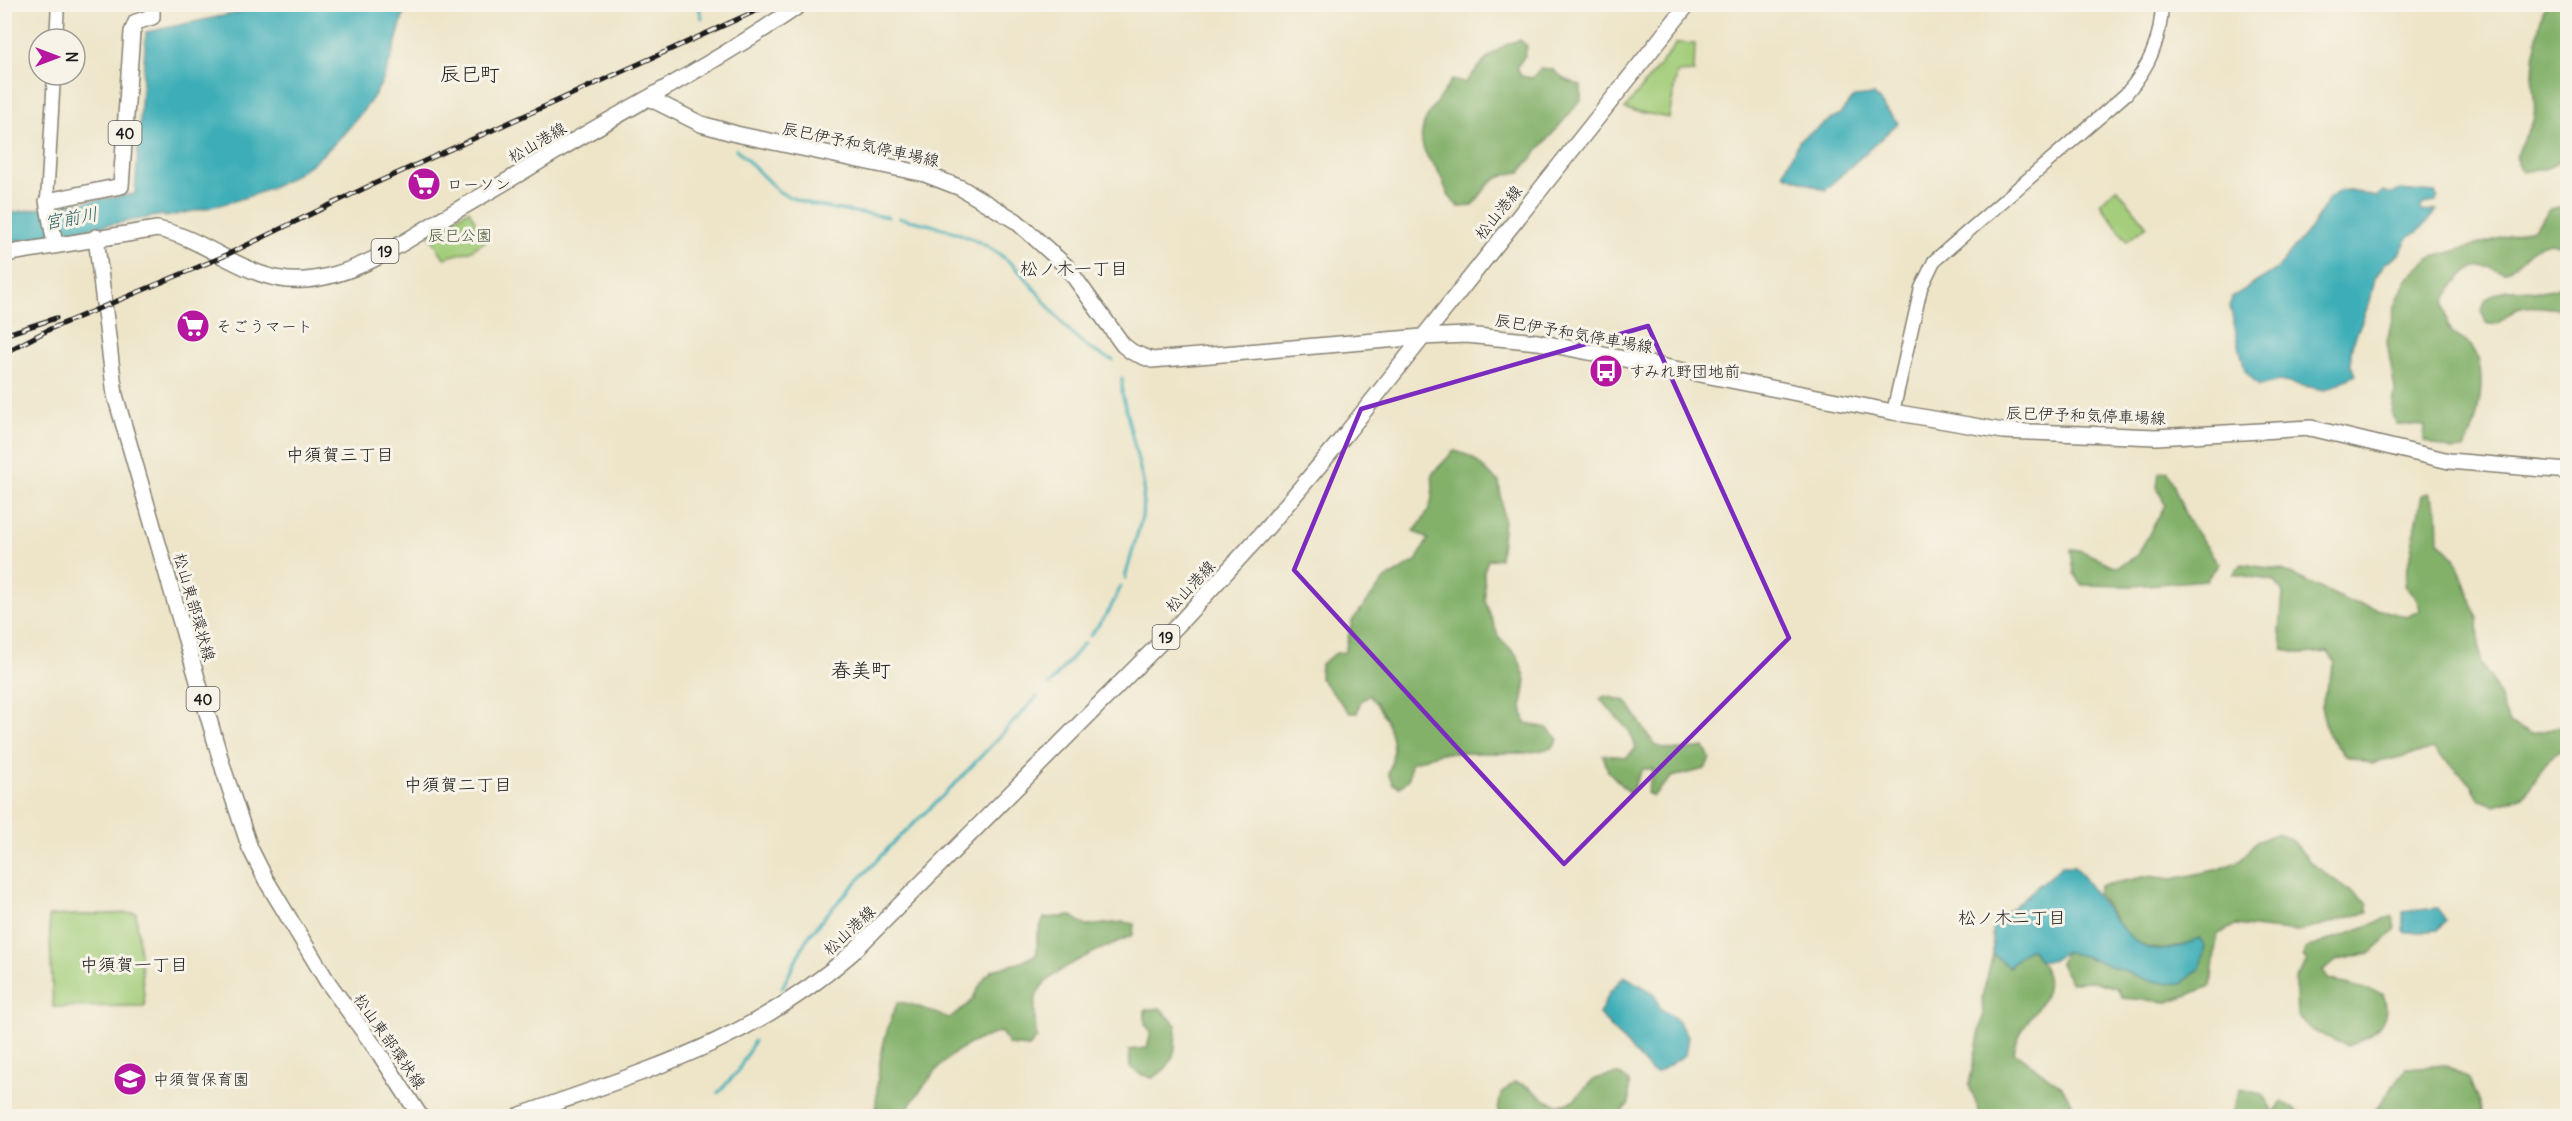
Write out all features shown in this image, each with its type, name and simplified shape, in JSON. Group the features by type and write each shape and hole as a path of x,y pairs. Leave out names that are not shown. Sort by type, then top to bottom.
{"main road":[{"name":"40","path":"48,204 122,186 132,32 136,22 152,17 152,4"},
{"name":"松山港線","path":"4,254 54,240 157,229 175,232 222,257 263,274 304,280 330,276 357,267 404,242 651,99 801,4"},
{"name":"松山港線","path":"518,1116 704,1048 759,1021 834,969 924,882 1229,571 1345,435 1688,4"},
{"name":"辰巳伊予和気停車場線","path":"651,99 701,124 736,134 925,174 961,188 1016,221 1053,254 1080,284 1114,336 1132,352 1142,357 1162,361 1422,337 1476,335 1538,342 1893,412 2003,431 2057,435 2199,436 2265,429 2311,428 2449,461 2568,471"},
{"path":"48,204 54,240"},
{"name":"松山東部環状線","path":"96,237 115,395 184,635 247,840 266,880 327,981 379,1053 420,1116"}],"street":[{"path":"57,27 58,4"},
{"path":"1893,412 1921,288 1935,261 2126,94 2146,68 2155,51 2162,4"},
{"path":"48,204 53,87"}],"highlighted area":[{"path":"1648,326 1789,638 1564,864 1294,570 1361,409"}],"green space":[{"path":"2545,5 2567,5 2567,152 2558,162 2548,168 2522,171 2516,157 2534,116 2535,54"},
{"path":"1520,40 1527,46 1525,55 1517,67 1521,76 1532,78 1540,69 1552,69 1564,79 1581,86 1581,100 1520,172 1497,178 1473,206 1459,207 1450,197 1424,150 1421,139 1426,118 1452,80 1465,83 1497,51"},
{"path":"1677,43 1695,44 1694,72 1677,73 1669,118 1625,109"},
{"path":"2117,188 2147,226 2127,241 2100,203"},
{"path":"2567,205 2567,255 2566,248 2546,243 2539,245 2504,272 2493,268 2473,268 2457,281 2446,299 2445,311 2448,327 2472,347 2480,369 2480,398 2474,427 2465,449 2452,450 2424,441 2425,426 2397,424 2392,415 2395,390 2387,342 2394,309 2406,280 2430,258 2533,229 2551,209"},
{"name":"辰巳公園","path":"469,210 486,241 470,251 444,258 428,233"},
{"path":"2567,281 2567,309 2534,306 2521,308 2511,312 2498,323 2486,323 2482,312 2485,301 2494,294 2505,290 2553,290 2561,287"},
{"path":"1454,451 1474,459 1499,482 1504,520 1500,558 1488,560 1484,571 1485,600 1498,636 1518,657 1526,680 1522,705 1525,723 1547,728 1558,739 1552,748 1526,753 1440,753 1411,763 1409,779 1400,787 1393,784 1388,773 1393,752 1390,732 1382,712 1369,695 1361,700 1357,713 1350,713 1320,678 1321,664 1336,653 1345,652 1352,621 1384,580 1416,561 1428,539 1414,531 1428,512 1433,491 1432,474"},
{"path":"2168,471 2187,519 2219,564 2206,580 2132,586 2082,585 2074,573 2071,549 2082,551 2118,567 2137,556 2165,505 2157,487 2159,473"},
{"path":"2429,493 2438,511 2439,541 2455,558 2478,619 2480,663 2494,683 2509,723 2532,734 2567,725 2567,746 2549,759 2523,797 2494,805 2480,800 2471,784 2433,749 2372,764 2345,755 2328,735 2321,706 2335,662 2328,652 2303,654 2284,650 2280,632 2283,593 2275,581 2233,574 2242,564 2282,570 2348,601 2407,617 2420,610 2416,597 2404,586 2422,495"},
{"path":"1605,696 1626,701 1649,737 1662,748 1686,750 1704,747 1710,758 1705,769 1672,777 1653,796 1647,793 1653,769 1643,769 1630,793 1608,771 1603,755 1627,757 1636,748 1630,732 1600,699"},
{"path":"2277,833 2293,841 2311,863 2368,904 2368,912 2298,932 2235,925 2217,935 2211,986 2169,1002 2122,998 2117,988 2093,981 2071,982 2060,964 2064,952 2084,956 2150,981 2200,939 2163,949 2149,948 2138,943 2118,923 2097,893 2100,886 2148,876 2173,879 2220,869 2241,860 2256,842"},
{"path":"136,913 145,1006 53,1007 49,916"},
{"path":"1072,916 1086,926 1124,922 1134,924 1133,935 1067,966 1045,983 1038,992 1035,1002 1037,1038 1029,1047 1009,1045 1001,1032 981,1038 953,1054 942,1064 901,1116 876,1116 881,1058 887,1029 898,1002 911,1004 950,1018 970,1003 985,977 993,970 1022,962 1037,954 1037,936 1044,918"},
{"path":"2393,916 2395,930 2370,953 2338,960 2323,970 2328,979 2383,994 2386,1004 2383,1021 2372,1033 2347,1046 2311,1030 2297,1015 2295,978 2307,962 2303,957 2305,949"},
{"path":"2031,949 2043,965 2047,979 2046,991 2019,1036 2014,1052 2062,1087 2072,1103 2070,1116 1981,1116 1969,1085 1983,1016 1982,997 1993,954 2009,967 2026,950"},
{"path":"1160,1008 1176,1025 1176,1042 1173,1056 1166,1068 1152,1078 1130,1067 1129,1050 1147,1048 1151,1032 1145,1024 1145,1010"},
{"path":"2445,1065 2469,1079 2484,1116 2371,1116 2406,1068"},
{"path":"1619,1074 1629,1082 1629,1104 1617,1116 1497,1116 1501,1094 1514,1082 1527,1086 1545,1100 1566,1104 1596,1079"},
{"path":"2240,1089 2262,1094 2274,1113 2282,1101 2304,1116 2231,1116"}],"water":[{"name":"宮前川","path":"274,5 406,5 391,58 379,88 362,113 312,164 268,189 220,205 165,217 163,215 5,243 4,214 135,194 146,32"},
{"path":"1874,95 1898,123 1825,190 1783,174 1800,139 1840,114 1854,97"},
{"path":"2350,190 2376,197 2383,191 2392,194 2400,190 2436,193 2438,196 2435,202 2423,204 2420,210 2426,212 2437,210 2418,232 2409,236 2399,254 2386,262 2375,278 2370,301 2352,345 2350,364 2356,375 2325,390 2279,381 2259,386 2245,371 2230,306 2232,297 2276,270 2310,229 2329,199 2339,191"},
{"path":"2062,866 2074,866 2122,929 2145,947 2168,950 2200,938 2205,946 2200,968 2182,984 2150,981 2084,956 2064,952 2051,961 2041,961 2031,949 2026,950 2009,967 1993,954 1992,930 1999,919"},
{"path":"2437,908 2446,920 2438,930 2406,933 2403,930 2403,912"},
{"path":"1624,976 1654,993 1660,1008 1676,1019 1688,1036 1685,1055 1657,1073 1652,1072 1599,1014 1610,992"}],"waterway":[{"path":"698,4 702,18"},
{"path":"736,149 779,192 792,198 832,209 888,217"},
{"path":"899,218 956,232 995,251 1020,272 1081,342 1113,360"},
{"path":"1122,378 1122,393 1144,486 1142,517 1125,578"},
{"path":"1090,636 1109,611 1121,586"},
{"path":"1049,685 1084,643"},
{"path":"782,988 806,940 825,916 892,844 952,787 1037,697"},
{"path":"718,1093 738,1071 754,1041"}],"railway":[{"path":"4,353 50,329 222,257 367,187 771,4"},
{"path":"4,335 56,318"}],"place":[{"name":"ローソン","path":"424,184"},
{"name":"そごうマート","path":"193,326"},
{"name":"すみれ野団地前","path":"1606,371"},
{"name":"中須賀保育園","path":"130,1079"}],"district":[{"name":"辰巳町","path":"470,73"},
{"name":"松ノ木一丁目","path":"1074,268"},
{"name":"中須賀三丁目","path":"340,454"},
{"name":"春美町","path":"861,669"},
{"name":"中須賀二丁目","path":"458,784"},
{"name":"松ノ木二丁目","path":"2012,917"},
{"name":"中須賀一丁目","path":"134,964"}]}
